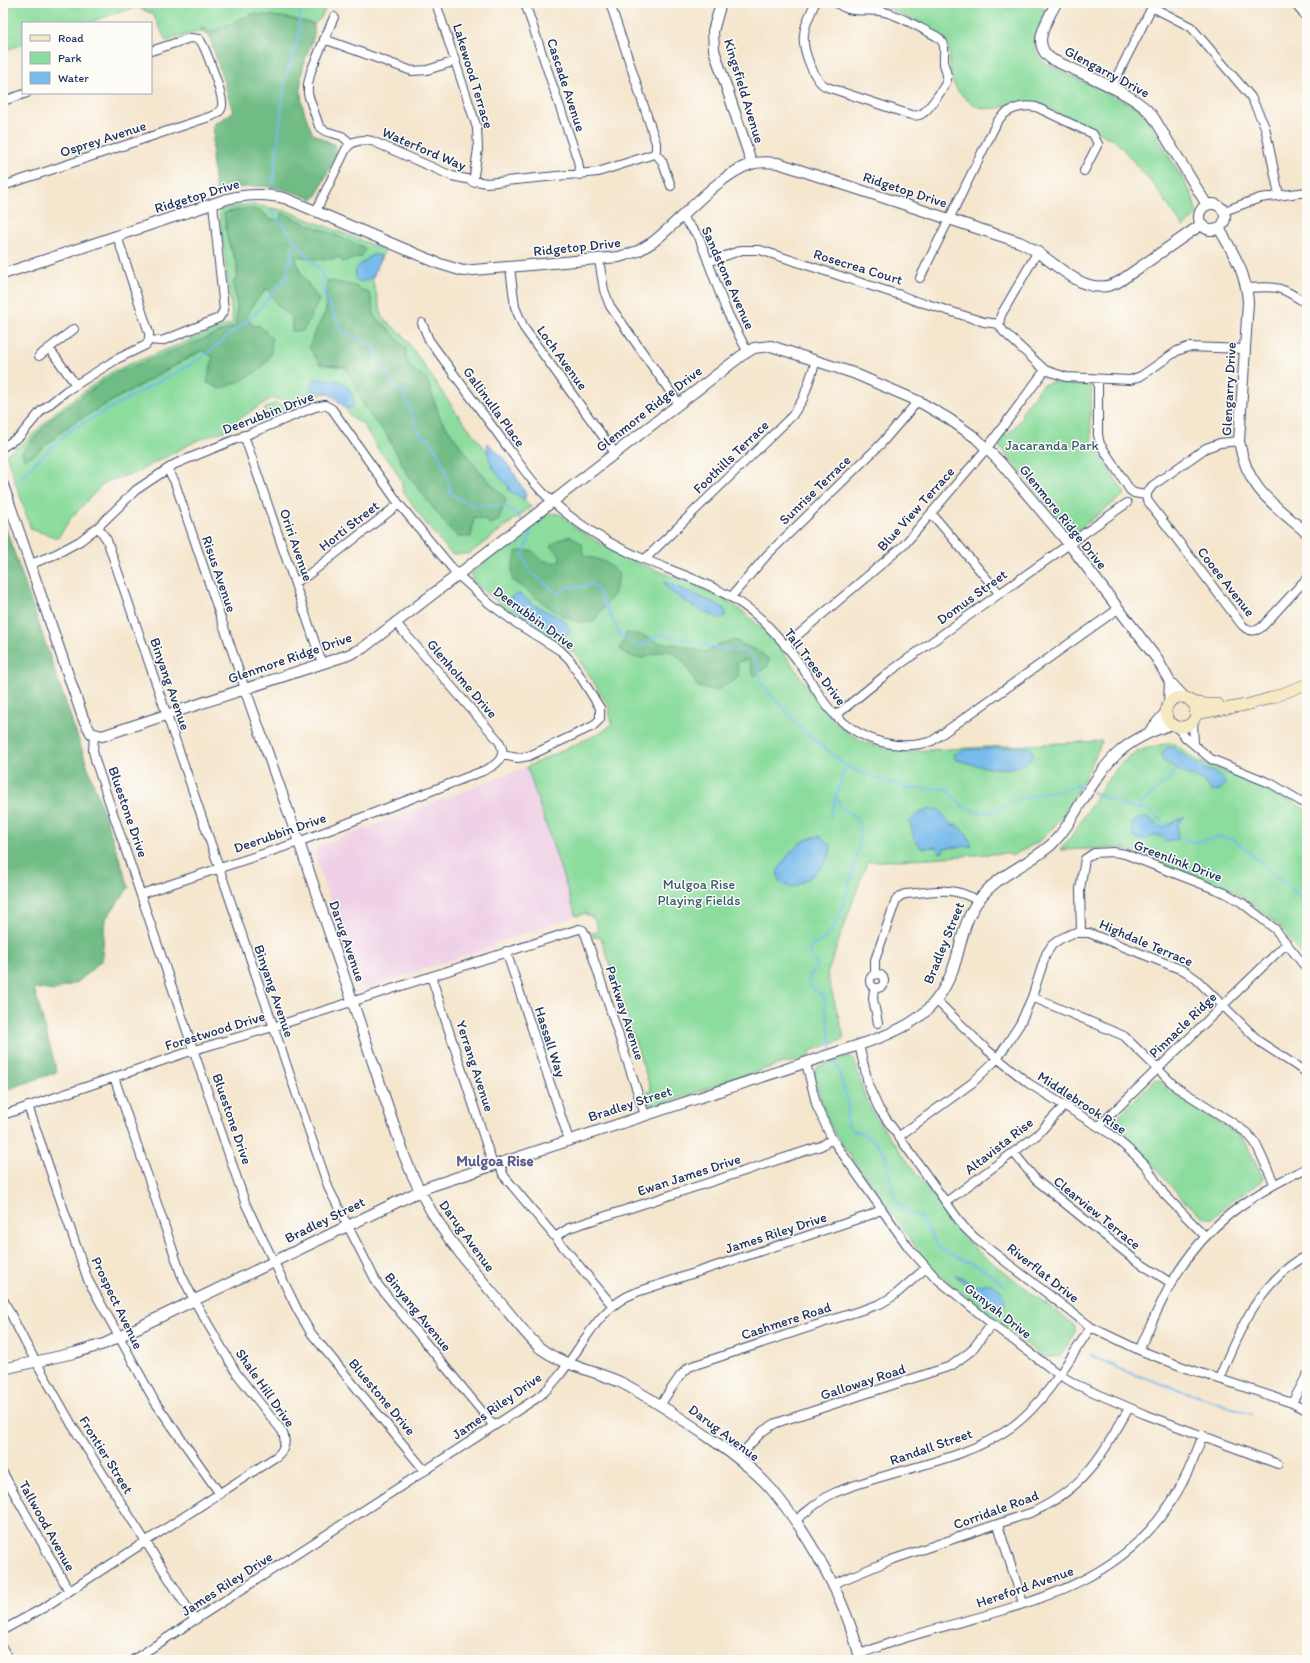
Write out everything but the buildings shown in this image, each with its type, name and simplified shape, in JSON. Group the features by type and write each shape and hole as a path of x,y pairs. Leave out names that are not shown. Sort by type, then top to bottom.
{"main road":[{"path":"1284,692 1276,691 1250,699 1219,704 1206,704 1176,698 1168,707 1168,719 1174,725 1186,725 1194,717 1271,698 1307,684"},
{"path":"1188,700 1195,708 1194,717"}],"street":[{"name":"Lakewood Terrace","path":"436,3 456,60 477,128 478,145 473,182"},
{"name":"Cascade Avenue","path":"525,3 578,161 580,175"},
{"path":"610,3 656,143 655,152 662,161 671,186"},
{"name":"Kingsfield Avenue","path":"721,3 713,31 714,50 752,164"},
{"path":"815,3 804,30 803,39 814,75 820,84 911,115 920,115 926,111 944,85 947,78 944,62 945,49 942,41 936,36 888,13 878,11 854,11 837,3"},
{"name":"Glengarry Drive","path":"1056,3 1041,35 1040,42 1043,50 1053,60 1137,101 1149,110 1207,205"},
{"path":"1294,3 1307,18"},
{"path":"1112,88 1153,5 1191,27 1251,97 1265,127 1279,195"},
{"path":"316,211 344,152 350,144 342,136 327,132 319,126 309,99 308,84 310,75 334,18"},
{"name":"Osprey Avenue","path":"3,186 212,116 219,112 223,103 202,43 195,38 190,38 152,51"},
{"path":"324,39 401,69 412,71 427,70 456,60"},
{"path":"3,101 25,94"},
{"path":"920,278 997,122 1002,115 1010,110 1027,106 1036,107 1095,136 1098,146 1084,171"},
{"name":"Waterford Way","path":"350,144 360,140 372,141 452,176 473,182 497,183 580,175 604,171 649,156 655,152"},
{"name":"Ridgetop Drive","path":"3,273 213,204 243,195 260,194 287,199 446,267 468,271 599,260 626,256 643,249 659,238 727,176 752,164 761,162 778,163 1019,242 1038,252 1082,283 1094,287 1106,288 1120,281 1202,224"},
{"path":"1224,211 1256,198 1307,192"},
{"path":"149,340 161,341 167,339 223,315 224,310 213,204"},
{"path":"1216,204 1224,211 1224,222 1219,228 1210,229 1202,224 1200,214 1207,205 1216,204"},
{"name":"Sandstone Avenue","path":"682,217 699,237 726,310 747,351"},
{"name":"Glengarry Drive","path":"1219,228 1238,262 1247,288 1248,302 1239,441 1242,460 1253,483 1262,493 1307,533"},
{"path":"3,447 20,436 42,411 76,384 143,347 149,340 150,333 117,236"},
{"name":"Rosecrea Court","path":"708,262 742,250 760,250 893,293 904,295 914,302 924,303 984,322 999,324"},
{"path":"1038,252 1001,315 999,324 1002,331 1045,370 1062,377 1126,380 1138,378 1180,349 1188,347 1245,349"},
{"path":"599,260 604,290 610,306 679,404"},
{"name":"Loch Avenue","path":"510,268 514,303 524,328 615,453"},
{"path":"1247,288 1276,286 1307,304"},
{"name":"Gallinulla Place","path":"422,323 429,340 523,468 552,502"},
{"path":"38,356 74,329"},
{"name":"Glenmore Ridge Drive","path":"94,735 102,736 355,652 747,351 762,346 771,346 853,373 918,401 949,419 987,448 1069,544 1161,665 1170,682 1188,700"},
{"path":"49,348 76,384"},
{"name":"Foothills Terrace","path":"645,559 792,416 803,399 816,360"},
{"name":"Blue View Terrace","path":"785,646 877,570 904,545 987,448 1045,370"},
{"path":"1098,379 1097,427 1100,444 1130,490 1146,495 1152,486 1206,448 1220,443 1239,441"},
{"name":"Sunrise Terrace","path":"731,597 767,555 880,445 918,401"},
{"name":"Deerubbin Drive","path":"31,564 71,546 98,527 136,490 167,468 244,435 318,406 327,406 332,409 399,504 457,574 509,618 567,656 601,710 601,717 596,724 535,754 518,758 502,755 495,765 483,771 299,842 141,894"},
{"name":"Oriri Avenue","path":"244,435 322,663"},
{"name":"Risus Avenue","path":"167,468 174,480 245,689"},
{"path":"3,485 83,718 88,730 94,735"},
{"name":"Cooee Avenue","path":"1146,495 1149,504 1242,625 1248,630 1254,631 1262,628 1307,578"},
{"name":"Tall Trees Drive","path":"552,502 597,534 645,559 697,579 731,597 762,620 785,646 835,716 862,735 885,743 910,746 932,741 1118,609"},
{"name":"Domus Street","path":"835,716 888,673 1126,503"},
{"name":"Horti Street","path":"295,582 308,575 399,504"},
{"path":"932,514 999,593"},
{"name":"Binyang Avenue","path":"98,527 107,540 324,1177 372,1275 383,1292 494,1426"},
{"name":"Glenholme Drive","path":"396,622 498,740 502,747 502,755"},
{"path":"1168,707 1170,682"},
{"name":"Darug Avenue","path":"245,689 299,842 404,1155 431,1213 453,1245 530,1337 546,1352 568,1364 620,1382 683,1419 737,1458 772,1490 795,1521 833,1584 852,1630 859,1654"},
{"name":"Bradley Street","path":"3,1369 90,1349 118,1337 419,1190 846,1050 905,1028 920,1017 936,1000 950,978 965,925 978,901 998,880 1035,856 1053,842 1093,783 1114,756 1150,731 1168,707"},
{"path":"1194,717 1194,744"},
{"path":"1174,725 1186,738 1211,759 1272,784 1307,805"},
{"name":"Bradley Street","path":"1150,731 1174,725"},
{"name":"Bluestone Drive","path":"94,735 94,757 246,1205 298,1311 314,1337 425,1471"},
{"name":"Greenlink Drive","path":"1081,932 1080,889 1085,859 1094,853 1116,852 1128,855 1230,896 1275,929 1307,969"},
{"path":"878,1023 873,999 874,988 870,981 875,975 875,960 896,900 905,894 955,890 978,901"},
{"name":"Forestwood Drive","path":"3,1114 194,1050 273,1027 573,929"},
{"name":"Parkway Avenue","path":"573,929 581,929 586,936 645,1115"},
{"name":"Highdale Terrace","path":"898,1137 972,1083 997,1059 1020,1024 1032,997 1043,960 1052,945 1064,936 1081,932 1096,936 1185,972 1196,979 1260,1042 1307,1073"},
{"name":"Pinnacle Ridge","path":"1099,1126 1287,943"},
{"name":"Hassall Way","path":"506,951 569,1140"},
{"name":"Yerrang Avenue","path":"431,976 496,1164 504,1176 612,1305"},
{"path":"1032,997 1124,1036 1176,1087 1248,1134 1256,1144 1274,1184"},
{"name":"Middlebrook Rise","path":"936,1000 997,1059 1028,1083 1112,1135 1141,1160 1164,1194 1205,1236"},
{"name":"Riverflat Drive","path":"859,1045 872,1097 898,1137 963,1226 976,1239 1091,1327 1139,1350 1219,1379 1292,1403 1307,1411"},
{"name":"Gunyah Drive","path":"806,1063 817,1107 832,1139 909,1248 926,1268 992,1324 1058,1374 1077,1385 1129,1408 1278,1464"},
{"name":"Shale Hill Drive","path":"3,1630 69,1591 220,1494 277,1456 284,1449 285,1438 282,1431 237,1374 194,1300 173,1254 114,1077"},
{"name":"Prospect Avenue","path":"28,1106 88,1280 118,1337 162,1413 220,1494"},
{"name":"Altavista Rise","path":"946,1202 1037,1135 1064,1106"},
{"name":"Ewan James Drive","path":"555,1237 569,1228 821,1146 832,1139"},
{"name":"Clearview Terrace","path":"1014,1153 1036,1180 1072,1207 1126,1254 1172,1283"},
{"path":"1139,1350 1172,1283 1183,1265 1205,1236 1229,1212 1274,1184 1307,1168"},
{"name":"James Riley Drive","path":"133,1660 542,1395 555,1382 599,1318 612,1305 637,1292 869,1216 882,1208"},
{"path":"1219,1379 1236,1336 1249,1312 1269,1286 1299,1259 1307,1255"},
{"name":"Cashmere Road","path":"660,1405 680,1376 689,1367 880,1304 896,1295 926,1268"},
{"name":"Frontier Street","path":"3,1299 36,1362 72,1425 195,1620"},
{"name":"Galloway Road","path":"737,1458 763,1431 776,1423 951,1366 971,1352 992,1324"},
{"path":"1058,1374 1091,1327"},
{"name":"Randall Street","path":"795,1521 835,1493 969,1449 994,1438 1013,1426 1032,1410 1058,1374"},
{"path":"1292,1403 1307,1375"},
{"name":"Corridale Road","path":"833,1584 891,1560 998,1525 1043,1508 1077,1483 1097,1462 1129,1408"},
{"name":"Hereford Avenue","path":"859,1654 898,1640 988,1615 1056,1593 1086,1579 1119,1558 1142,1538 1155,1524 1176,1495 1191,1467 1203,1435"},
{"name":"Tallwood Avenue","path":"3,1473 69,1591"},
{"path":"998,1525 1023,1603"},
{"path":"3,1649 9,1660"}],"shaded area":[{"path":"527,767 576,916 493,944 494,946 366,988 358,985 314,854 317,847"}],"green space":[{"path":"3,3 329,3 320,19 314,24 288,18 253,14 213,31 201,28 200,31 166,41 153,14 136,7 90,22 22,22 22,44 3,51"},
{"path":"844,3 950,3 963,7 972,3 1031,3 1046,10 1035,39 1036,52 1040,58 1047,64 1134,106 1145,115 1192,195 1197,215 1183,227 1156,188 1116,141 1039,104 1018,104 989,109 979,107 969,102 954,85 951,77 948,45 945,38 939,33 888,8 854,7"},
{"path":"253,14 288,18 314,24 314,36 301,76 302,104 313,134 335,145 337,152 316,197 312,199 286,190 264,186 242,187 216,192 212,159 214,124 233,112 209,35 200,31 201,28 213,31"},
{"path":"250,204 287,211 385,250 372,278 383,318 403,335 456,412 531,507 469,554 451,554 427,525 403,491 401,480 392,464 380,452 362,423 353,419 336,397 326,393 295,403 272,398 237,420 226,430 196,441 135,473 108,481 101,486 70,519 58,538 31,529 6,454 26,442 54,413 113,371 233,323 219,210","holes":["248,208 262,211 270,220 281,219 282,213 362,256 340,257 325,260 295,255 300,272 319,300 303,331 292,331 292,318 279,307 268,288 254,303 247,317 252,325 208,384 213,357 203,350 71,424 35,454 24,459 22,452 53,417 209,337 236,326 237,305 233,284 237,276 237,264 230,248 224,213","328,280 370,294 375,318 386,326 406,358 409,366 427,380 440,418 475,466 506,499 487,520 474,517 471,536 458,537 448,527 407,473 387,435 371,417 361,400 355,383 345,367 320,364 313,336 326,311"]},
{"path":"248,208 262,211 270,220 281,219 282,213 366,248 362,256 343,262 339,257 325,260 295,256 300,272 319,300 303,331 292,331 292,318 279,307 267,288 254,303 247,317 252,325 260,326 272,338 271,353 263,366 250,376 221,389 207,383 213,357 202,350 71,424 35,454 24,459 22,452 53,417 114,374 236,326 237,305 233,284 237,276 237,264 227,238 224,213"},
{"path":"327,280 355,286 370,294 375,318 386,326 406,349 406,358 409,366 427,380 440,418 475,466 506,499 498,521 489,524 487,520 474,517 471,537 458,537 448,527 407,473 387,435 371,417 361,400 355,383 345,367 320,364 309,348 313,336 326,311"},
{"name":"Jacaranda Park","path":"1052,382 1092,386 1090,418 1092,442 1125,494 1077,531 1069,530 998,443 1003,437 1009,434 1022,418 1022,412 1042,385"},
{"path":"275,403 293,410 271,419 264,409"},
{"name":"Mulgoa Rise Playing Fields","path":"549,513 562,516 572,525 613,551 643,565 690,583 720,597 743,611 764,630 776,644 812,694 836,723 850,734 866,743 886,748 910,751 1102,741 1077,792 1052,829 1039,841 1012,856 1007,853 867,862 827,974 844,1037 840,1041 810,1051 811,1056 790,1063 783,1063 655,1106 648,1103 645,1093 651,1090 602,941 600,936 594,938 592,933 598,931 595,920 589,915 586,915 586,913 576,916 527,767 602,732 612,724 608,705 575,653 527,625 472,581 472,573 476,569"},
{"path":"3,520 129,887 105,920 102,960 78,982 54,991 34,988 57,1072 3,1091"},
{"path":"571,536 582,544 583,555 606,562 619,574 615,593 593,622 582,622 560,614 512,580 512,567 517,551 533,551 544,561 559,562 560,555 551,546 558,540"},
{"path":"626,633 638,634 661,643 676,644 706,652 719,644 734,640 758,651 769,659 768,666 754,676 748,660 737,662 739,675 735,680 715,691 698,687 683,661 669,651 662,651 644,658 637,658 629,655 620,649"},
{"path":"1168,743 1175,744 1196,760 1288,798 1307,811 1307,963 1282,928 1231,890 1122,848 1060,850 1078,826 1114,771 1124,760 1139,751"},
{"path":"849,1056 854,1059 865,1097 875,1117 964,1238 982,1255 1074,1325 1076,1332 1060,1356 1044,1358 938,1274 925,1260 836,1136 825,1114 813,1073 817,1067"},
{"path":"1154,1080 1161,1081 1173,1093 1243,1138 1263,1177 1261,1182 1234,1199 1213,1218 1205,1218 1183,1200 1143,1154 1113,1128 1112,1122"}],"water":[{"path":"372,255 380,255 373,277 362,282 357,281 355,278 356,268"},
{"path":"314,380 336,380 347,387 353,395 355,401 352,408 345,408 335,398 326,392 312,391 310,386"},
{"path":"487,443 504,459 519,481 526,495 524,499 508,490 509,487 493,468 489,457"},
{"path":"665,582 721,606 726,612 725,617 721,619 691,605 664,585"},
{"path":"519,594 538,607 564,620 571,631 564,636 540,625 530,617 526,618 526,615 516,610 510,604 511,597"},
{"path":"1022,747 1030,748 1034,754 1028,761 1020,766 1009,768 974,765 955,759 954,754 964,750"},
{"path":"1167,747 1173,748 1203,768 1219,775 1224,780 1225,784 1220,790 1212,792 1203,780 1186,774 1162,760 1162,753"},
{"path":"931,809 939,810 951,825 957,825 966,833 972,846 943,848 943,852 939,853 937,847 921,848 914,839 910,821 917,814"},
{"path":"1185,816 1177,825 1178,839 1165,841 1164,838 1157,835 1143,840 1134,837 1132,825 1137,819 1148,818 1160,827 1164,827"},
{"path":"820,836 831,846 830,854 825,863 813,875 796,886 790,887 780,883 777,872 794,848 805,840"},
{"path":"955,1275 961,1277 974,1286 982,1284 993,1285 1002,1292 1005,1302 1004,1305 995,1308 991,1306"}],"waterway":[{"path":"273,185 285,79 298,39 301,3"},
{"path":"270,209 308,257 323,273 322,290 342,331 374,346 377,359 392,384 404,394 417,428 422,436 429,439 437,451 447,475 451,494 464,502 475,506 502,505 518,515 522,521"},
{"path":"15,482 70,430 200,359 253,316 287,276 294,240"},
{"path":"526,526 531,532 523,556 530,572 558,594 567,587 583,587 592,584 597,589 621,636 640,647 661,634 720,648 745,651 755,660 763,685 803,731 846,765 859,772 907,788 946,789 962,806 980,813 1001,809 1019,800 1041,793 1059,791 1076,785 1085,789"},
{"path":"830,817 846,765"},
{"path":"1137,808 1178,770"},
{"path":"1092,792 1125,806 1147,810 1155,815 1167,828"},
{"path":"832,1051 824,997 809,985 810,974 816,969 815,960 809,951 812,945 820,942 827,936 835,923 851,878 859,846 860,833 858,821 841,806 836,796"},
{"path":"1176,836 1194,842 1220,837 1235,840 1307,901"},
{"path":"834,1057 849,1104 846,1118 848,1124 852,1130 866,1135 882,1149 886,1157 893,1193 898,1203 905,1211 920,1217 940,1249 985,1270 1004,1285"},
{"path":"1091,1355 1124,1371 1251,1414"}],"district":[{"name":"Mulgoa Rise","path":"495,1161"}]}
